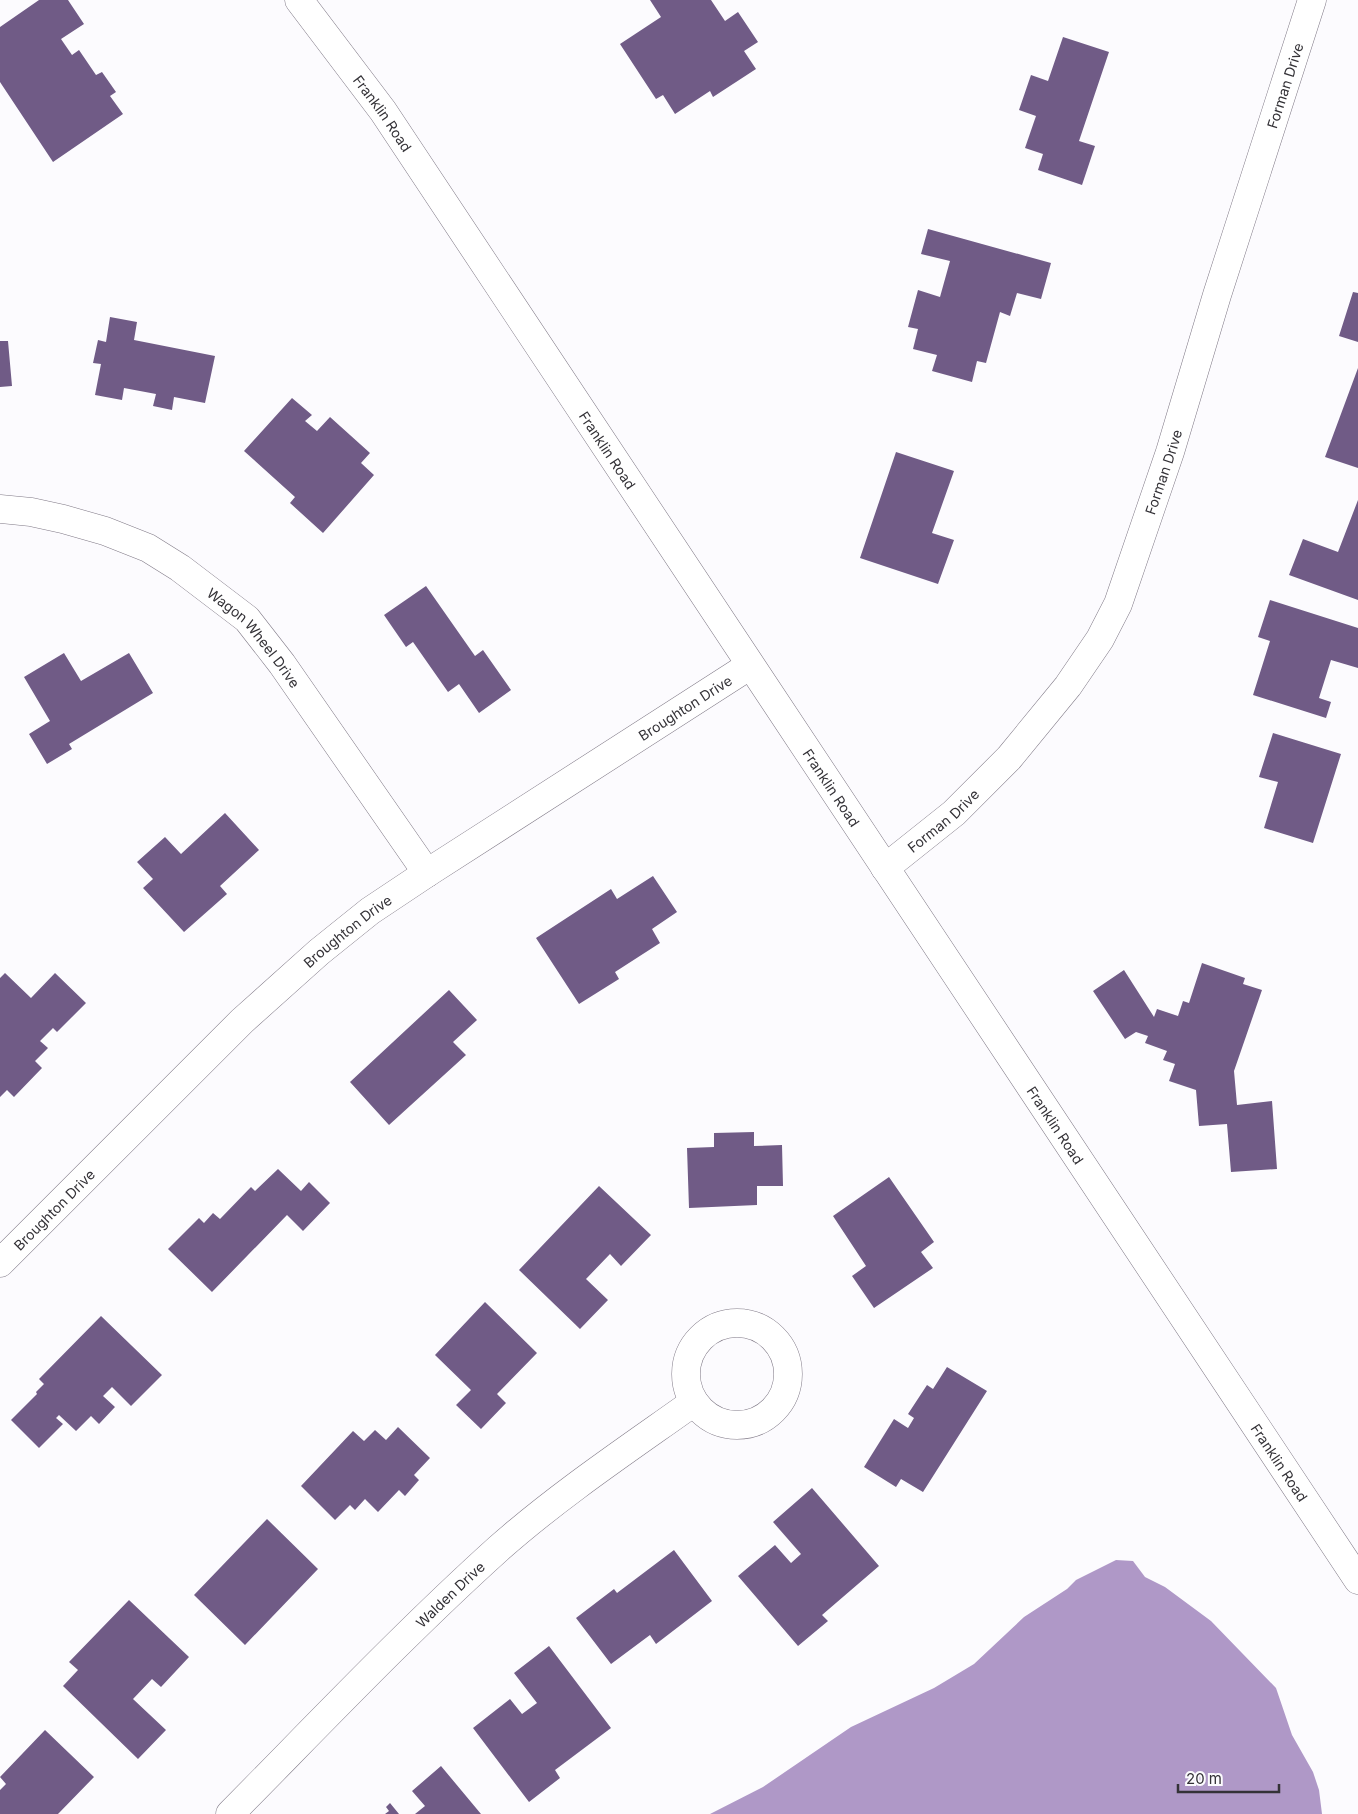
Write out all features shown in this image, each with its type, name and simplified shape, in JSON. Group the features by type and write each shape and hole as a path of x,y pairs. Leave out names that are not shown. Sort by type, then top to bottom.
{"street":[{"name":"Franklin Road","path":"298,0 383,111 549,359 749,666 1358,1580"},
{"name":"Forman Drive","path":"885,868 954,813 1008,758 1068,686 1100,639 1118,604 1170,452 1217,295 1312,0"},
{"name":"Wagon Wheel Drive","path":"0,509 31,512 63,519 105,531 148,548 180,568 247,619 277,656 427,873"},
{"name":"Broughton Drive","path":"0,1263 242,1021 319,952 370,912 427,873 749,666"},
{"name":"Walden Drive","path":"230,1814 440,1604 499,1549 576,1486 694,1402"}],"shaded area":[{"path":"1116,1560 1133,1561 1145,1577 1165,1587 1211,1621 1276,1688 1292,1735 1313,1772 1319,1790 1322,1814 710,1814 763,1787 851,1727 934,1688 974,1664 1024,1617 1067,1589 1076,1580"}],"building":[{"path":"39,0 68,0 84,24 61,39 72,55 79,50 96,75 102,72 116,92 110,96 123,114 53,162 0,82 0,27"},
{"path":"650,0 711,0 725,21 738,12 758,42 744,51 756,69 713,97 710,91 675,114 663,95 656,99 620,44 661,17"},
{"path":"1063,37 1109,52 1079,141 1095,146 1082,185 1038,170 1043,154 1025,148 1036,116 1019,110 1031,75 1048,81"},
{"path":"928,229 1051,263 1041,299 1017,293 1010,316 1000,312 986,363 977,361 972,382 932,371 937,355 913,349 918,329 908,327 918,290 940,297 950,261 921,254"},
{"path":"1353,292 1358,293 1358,342 1339,336"},
{"path":"110,317 137,322 134,340 215,356 205,403 174,397 172,410 153,406 156,394 124,388 122,400 95,395 101,364 93,363 98,340 106,342"},
{"path":"0,341 8,341 12,386 0,387"},
{"path":"1358,368 1358,468 1325,457"},
{"path":"292,398 312,415 305,421 317,431 330,417 370,453 361,463 374,475 323,533 290,503 295,497 244,451"},
{"path":"896,452 954,471 932,533 954,540 938,584 860,558"},
{"path":"1358,500 1358,600 1289,575 1303,539 1338,552"},
{"path":"426,586 475,656 483,650 511,690 479,713 459,684 448,692 413,642 406,647 384,615"},
{"path":"1270,600 1358,628 1358,668 1331,660 1319,698 1331,702 1326,718 1253,695 1270,641 1258,637"},
{"path":"64,653 81,681 129,653 153,693 69,744 72,749 47,764 29,734 50,721 24,677"},
{"path":"1273,733 1341,754 1313,843 1264,828 1278,782 1259,777"},
{"path":"225,813 259,850 220,886 227,894 184,932 143,888 153,879 137,862 165,837 181,854"},
{"path":"653,876 677,912 652,929 660,943 615,972 619,979 579,1004 536,938 611,889 617,899"},
{"path":"1202,963 1245,978 1243,984 1262,990 1234,1071 1237,1105 1272,1101 1277,1169 1231,1172 1227,1124 1199,1126 1196,1090 1169,1081 1175,1064 1163,1060 1167,1051 1145,1043 1148,1036 1136,1032 1125,1039 1093,991 1124,970 1154,1017 1157,1009 1178,1016 1183,1001 1189,1003"},
{"path":"5,973 31,998 55,973 86,1003 57,1032 53,1028 40,1041 48,1048 35,1061 42,1068 14,1097 7,1090 0,1097 0,978"},
{"path":"449,990 477,1020 453,1042 466,1055 389,1125 350,1082"},
{"path":"754,1132 754,1146 782,1145 783,1186 757,1186 757,1205 689,1208 687,1148 714,1147 714,1133"},
{"path":"278,1169 301,1191 309,1182 330,1203 303,1231 287,1215 212,1292 168,1249 199,1218 204,1223 213,1213 220,1219 251,1187 255,1191"},
{"path":"889,1177 934,1242 921,1252 933,1268 874,1308 852,1276 866,1266 833,1216"},
{"path":"599,1186 651,1235 621,1266 610,1254 586,1279 608,1300 580,1329 519,1270"},
{"path":"485,1302 537,1353 497,1394 506,1403 481,1429 456,1405 471,1390 435,1355"},
{"path":"101,1316 162,1375 131,1406 112,1387 103,1396 115,1407 99,1424 91,1416 76,1431 59,1415 56,1418 63,1424 39,1448 11,1420 37,1394 36,1392 44,1384 39,1379"},
{"path":"947,1367 987,1391 923,1492 901,1479 896,1487 864,1467 894,1419 908,1428 914,1418 908,1414 927,1385 933,1389"},
{"path":"398,1427 430,1458 414,1475 419,1480 405,1496 399,1490 378,1512 365,1499 355,1510 350,1505 335,1520 301,1486 353,1431 364,1441 375,1430 386,1440"},
{"path":"812,1488 879,1566 822,1615 828,1621 798,1646 738,1576 775,1545 791,1563 801,1554 773,1522"},
{"path":"267,1519 318,1569 245,1645 194,1595"},
{"path":"674,1550 712,1601 656,1644 650,1635 611,1664 576,1618 614,1589 617,1593"},
{"path":"129,1600 189,1657 161,1687 152,1679 133,1699 166,1730 138,1759 63,1686 78,1670 69,1662"},
{"path":"549,1646 611,1728 555,1770 560,1778 529,1802 473,1728 510,1699 522,1714 537,1703 514,1673"},
{"path":"45,1730 94,1777 58,1814 0,1814 0,1790 6,1784 0,1777"},
{"path":"441,1766 481,1814 415,1814 425,1806 412,1791"},
{"path":"390,1803 399,1814 385,1814 389,1811 386,1807"}]}
